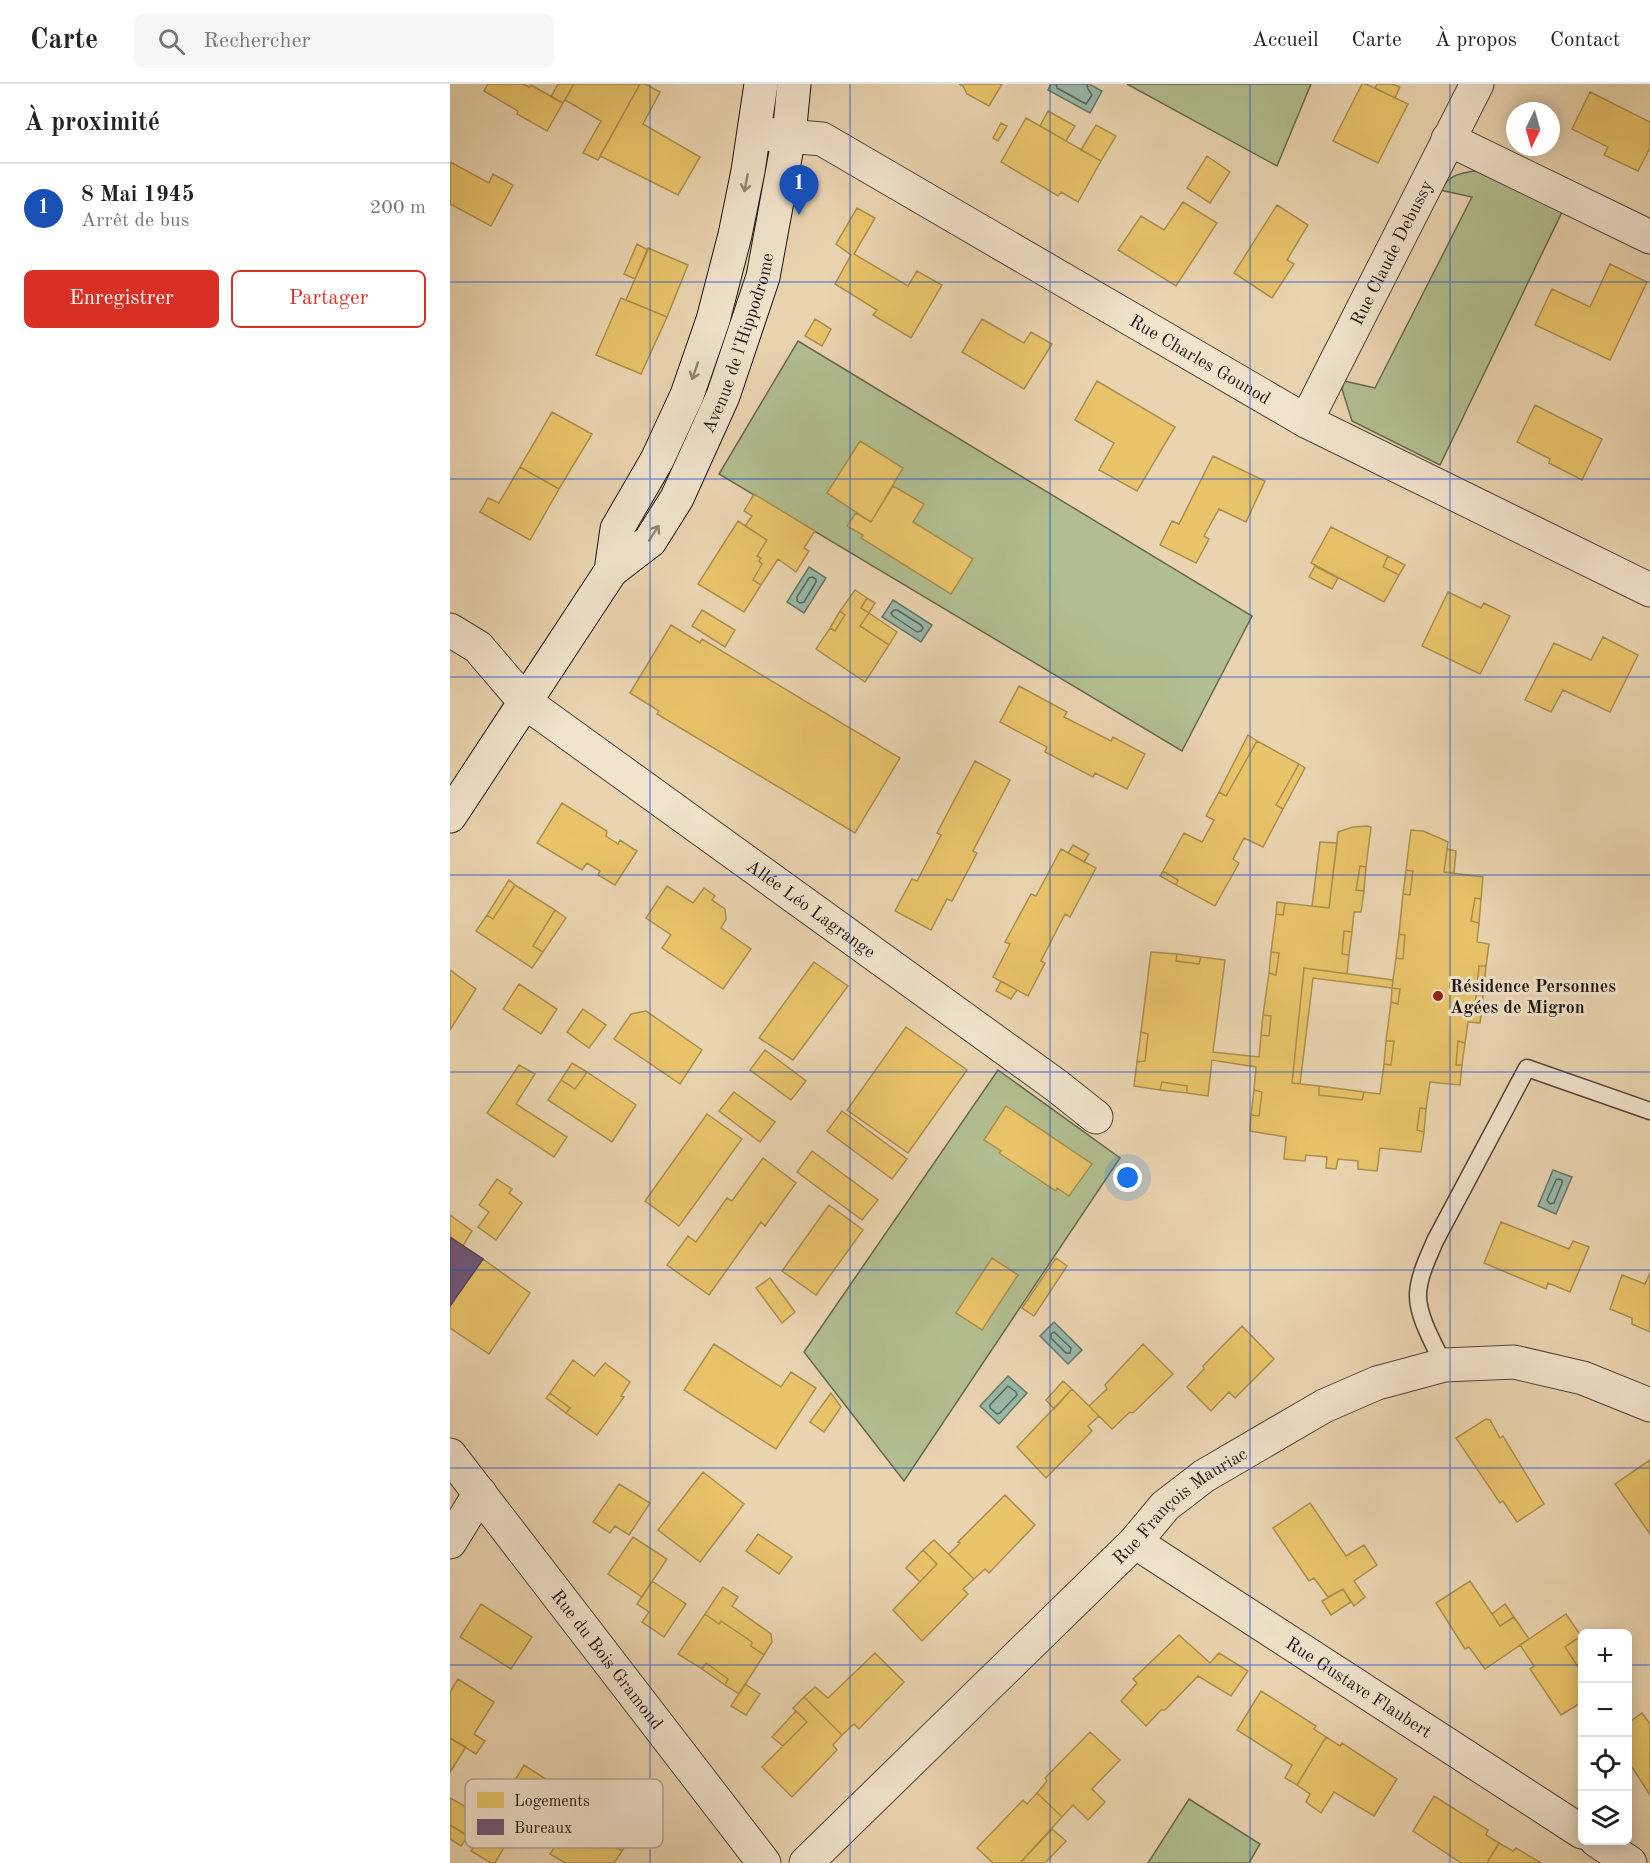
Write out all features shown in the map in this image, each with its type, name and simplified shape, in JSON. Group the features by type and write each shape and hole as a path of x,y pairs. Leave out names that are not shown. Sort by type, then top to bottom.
{"street":[{"path":"450,816 611,571 617,529 657,460 687,395 713,320 732,252 748,171 761,84"},
{"name":"Avenue de l'Hippodrome","path":"611,571 650,541 677,498 723,396 763,277 789,136 794,84"},
{"name":"Rue Claude Debussy","path":"1306,422 1477,84"},
{"name":"Rue Charles Gounod","path":"754,133 822,139 1306,422 1650,590"},
{"path":"1448,139 1650,237"},
{"name":"Allée Léo Lagrange","path":"450,630 478,647 525,702 1057,1086 1096,1117"},
{"name":"Rue François Mauriac","path":"806,1863 1135,1542 1165,1506 1204,1476 1324,1406 1377,1383 1444,1365 1514,1362 1583,1378 1650,1405"},
{"name":"Rue du Bois Gramond","path":"450,1455 753,1859"},
{"path":"450,1542 480,1493"},
{"name":"Rue Gustave Flaubert","path":"1135,1542 1578,1829"},
{"path":"1603,1845 1630,1863"}],"lane":[{"path":"1444,1365 1425,1327 1418,1296 1423,1269 1435,1241 1527,1068 1650,1111"}],"green space":[{"path":"1127,84 1311,84 1277,166"},
{"path":"1482,170 1563,210 1440,465 1352,421 1342,389 1344,381 1375,388 1472,197 1440,190 1454,177"},
{"path":"798,341 1252,616 1182,751 719,474"},
{"path":"998,1070 1120,1158 904,1481 804,1352"},
{"path":"1189,1799 1260,1844 1249,1863 1148,1863"}],"water":[{"path":"1051,84 1089,84 1102,91 1090,113 1048,90"},
{"path":"809,567 826,578 804,613 787,602"},
{"path":"893,600 932,625 921,642 882,617"},
{"path":"1553,1170 1572,1177 1556,1214 1538,1206"},
{"path":"1054,1322 1082,1350 1068,1364 1040,1336"},
{"path":"1008,1376 1027,1393 999,1424 980,1406"}],"building: Logements":[{"path":"488,84 523,84 529,87 531,85 563,103 547,131 484,91"},
{"path":"558,84 574,84 563,103 551,97"},
{"path":"574,84 640,84 598,160 583,153 601,121 565,100"},
{"path":"640,84 645,84 660,92 643,124 700,157 678,195 600,156"},
{"path":"959,84 1002,84 989,106 967,94 963,86"},
{"path":"1362,84 1408,104 1378,163 1333,141"},
{"path":"1377,84 1392,84 1400,87 1395,98 1375,88"},
{"path":"1590,92 1650,122 1650,148 1638,171 1604,155 1608,147 1572,129"},
{"path":"1048,111 1075,126 1066,141 1040,126"},
{"path":"1026,118 1101,161 1078,202 1061,192 1058,196 1001,162"},
{"path":"1001,123 1007,126 998,141 993,138"},
{"path":"1096,125 1116,136 1101,161 1081,150"},
{"path":"1207,156 1230,172 1210,203 1187,188"},
{"path":"450,162 489,183 493,174 513,185 491,226 450,204"},
{"path":"1183,202 1217,223 1176,286 1118,250 1141,216 1164,230"},
{"path":"1277,205 1308,225 1287,260 1294,264 1272,298 1234,273"},
{"path":"857,208 875,218 854,254 908,286 917,271 942,285 911,338 873,315 877,310 835,284 851,255 836,244"},
{"path":"637,244 648,250 635,279 624,274"},
{"path":"648,248 688,265 667,317 626,300"},
{"path":"1610,264 1647,282 1610,360 1535,325 1552,289 1590,307"},
{"path":"621,298 667,317 641,374 596,355"},
{"path":"815,319 831,329 822,346 805,336"},
{"path":"982,319 1024,343 1031,332 1052,344 1024,389 962,352"},
{"path":"1097,381 1175,427 1137,491 1099,470 1114,443 1075,420"},
{"path":"1535,405 1602,439 1582,480 1549,463 1550,459 1517,442"},
{"path":"552,412 592,434 559,489 520,467"},
{"path":"860,441 903,468 871,522 827,493"},
{"path":"1213,456 1265,481 1246,522 1219,509 1204,536 1209,539 1196,563 1160,545 1172,521 1179,524"},
{"path":"520,467 559,489 530,540 480,512 488,498 499,503"},
{"path":"893,486 924,504 913,522 973,559 951,594 861,538 863,535 847,526 856,513 871,522"},
{"path":"754,494 815,531 804,548 809,551 796,572 778,559 761,585 753,580 762,564 759,561 761,558 757,556 767,540 745,526 752,516 744,511"},
{"path":"738,521 767,540 757,556 761,558 759,561 762,564 753,580 761,585 744,612 698,584"},
{"path":"1331,527 1388,556 1383,567 1399,575 1384,602 1311,563"},
{"path":"1388,556 1405,565 1399,575 1383,567"},
{"path":"1315,566 1338,578 1332,589 1309,577"},
{"path":"855,590 867,598 861,608 869,613 860,626 889,645 865,682 816,649 830,628 835,631 845,615 840,611"},
{"path":"1448,592 1481,608 1484,603 1510,616 1480,674 1422,646"},
{"path":"867,598 875,603 869,613 861,608"},
{"path":"702,610 735,630 725,647 692,626"},
{"path":"840,611 845,615 835,631 830,628"},
{"path":"869,613 897,632 889,645 860,626"},
{"path":"671,625 700,643 702,639 900,758 855,833 657,714 659,711 630,693"},
{"path":"1603,637 1638,655 1610,712 1563,690 1551,712 1525,700 1554,643 1591,660"},
{"path":"1019,686 1067,712 1064,717 1111,741 1113,737 1145,754 1127,789 1095,773 1093,777 1045,752 1047,747 1000,722"},
{"path":"1248,735 1257,741 1226,796 1219,792"},
{"path":"1257,741 1299,764 1276,805 1283,809 1263,847 1244,838 1233,859 1239,863 1215,906 1176,885 1178,880 1163,871 1184,833 1202,842 1214,820 1206,816 1219,792 1226,796"},
{"path":"975,761 1010,780 973,851 977,853 952,901 947,899 931,930 895,911 912,879 917,881 941,835 937,833"},
{"path":"1299,764 1305,768 1283,809 1276,805"},
{"path":"562,803 607,831 606,836 618,844 620,840 637,851 615,885 598,875 600,871 587,863 582,870 537,843"},
{"name":"Résidence Personnes Agées de Migron","path":"1353,827 1371,827 1366,867 1360,866 1356,890 1364,891 1361,912 1354,912 1352,932 1344,931 1342,954 1349,955 1347,974 1304,968 1292,1083 1319,1086 1319,1095 1362,1100 1364,1092 1380,1094 1384,1064 1391,1065 1394,1041 1386,1041 1391,1002 1398,1004 1400,989 1392,988 1396,958 1403,959 1405,935 1399,934 1403,894 1410,895 1413,871 1406,870 1411,830 1423,831 1448,842 1444,872 1483,877 1481,899 1475,898 1471,921 1479,923 1477,942 1489,944 1486,966 1479,966 1475,1006 1482,1006 1480,1023 1468,1022 1465,1043 1458,1041 1456,1065 1462,1065 1460,1085 1430,1082 1426,1109 1420,1108 1417,1130 1424,1132 1421,1152 1380,1148 1377,1171 1358,1169 1358,1161 1338,1159 1336,1169 1326,1168 1327,1157 1306,1155 1305,1161 1284,1159 1286,1137 1250,1131 1251,1115 1259,1116 1262,1092 1254,1090 1256,1067 1212,1060 1208,1096 1187,1093 1187,1086 1162,1082 1160,1090 1134,1086 1137,1062 1145,1061 1148,1034 1141,1032 1151,952 1177,954 1176,961 1199,964 1201,957 1225,960 1213,1052 1259,1057 1261,1035 1269,1036 1271,1016 1263,1015 1269,973 1276,975 1279,953 1271,952 1276,914 1283,915 1285,903 1329,908 1338,832"},
{"path":"1320,842 1337,843 1329,908 1312,906"},
{"path":"1073,845 1089,854 1084,862 1068,853"},
{"path":"1061,849 1096,868 1070,917 1065,914 1041,961 1045,963 1028,996 993,977 1010,944 1005,942 1031,894 1036,896"},
{"path":"1447,849 1456,851 1454,873 1444,872"},
{"path":"1360,866 1366,867 1364,891 1356,890"},
{"path":"1406,870 1413,871 1410,895 1403,894"},
{"path":"1163,871 1178,880 1176,885 1160,876"},
{"path":"509,880 515,885 493,919 487,915"},
{"path":"515,885 555,910 533,946 543,952 532,968 476,931 487,915 493,919"},
{"path":"667,886 693,903 704,888 715,896 712,900 725,909 726,919 721,928 751,949 723,989 662,948 671,935 646,918"},
{"path":"1475,898 1481,899 1479,923 1471,921"},
{"path":"1277,902 1285,903 1283,915 1276,914"},
{"path":"555,910 566,918 543,952 533,946"},
{"path":"1344,931 1352,932 1349,955 1342,954"},
{"path":"1399,934 1405,935 1403,959 1396,958"},
{"path":"1271,952 1279,953 1276,975 1269,973"},
{"path":"1177,954 1201,957 1199,964 1176,961"},
{"path":"814,962 848,986 793,1060 759,1038"},
{"path":"1479,966 1486,966 1482,1006 1475,1006"},
{"path":"1304,968 1393,980 1392,988 1313,978 1300,1084 1292,1083"},
{"path":"450,970 476,989 450,1030"},
{"path":"1001,981 1017,990 1011,999 996,991"},
{"path":"519,984 557,1009 541,1034 503,1009"},
{"path":"1392,988 1400,989 1398,1004 1391,1002"},
{"path":"583,1009 606,1025 589,1048 567,1032"},
{"path":"646,1011 702,1050 680,1084 614,1039 631,1014"},
{"path":"1263,1015 1271,1016 1269,1036 1261,1035"},
{"path":"906,1027 967,1070 908,1153 847,1110"},
{"path":"1141,1032 1148,1034 1145,1061 1137,1062"},
{"path":"1386,1041 1394,1041 1391,1065 1384,1064"},
{"path":"1458,1041 1465,1043 1462,1065 1456,1065"},
{"path":"765,1050 806,1081 791,1100 750,1070"},
{"path":"572,1063 587,1072 575,1089 561,1080"},
{"path":"519,1065 535,1074 516,1104 567,1137 554,1157 487,1113"},
{"path":"587,1072 636,1105 612,1142 548,1100 561,1080 575,1089"},
{"path":"1162,1082 1187,1086 1187,1093 1160,1090"},
{"path":"1319,1086 1364,1092 1362,1100 1319,1095"},
{"path":"1254,1090 1262,1092 1259,1116 1251,1115"},
{"path":"734,1092 775,1122 760,1142 719,1111"},
{"path":"1006,1106 1092,1164 1069,1196 1057,1188 1056,1191 999,1153 1001,1151 984,1140"},
{"path":"1420,1108 1426,1109 1424,1132 1417,1130"},
{"path":"842,1111 907,1159 892,1179 827,1131"},
{"path":"707,1114 742,1139 679,1226 645,1201"},
{"path":"812,1151 878,1200 862,1220 797,1172"},
{"path":"763,1158 796,1183 765,1226 761,1222 709,1295 667,1265 688,1236 696,1242 727,1198 732,1201"},
{"path":"497,1179 512,1189 509,1193 522,1203 496,1240 478,1227 489,1212 479,1205"},
{"path":"829,1205 863,1230 816,1295 782,1271"},
{"path":"450,1215 472,1231 463,1246 450,1237"},
{"path":"1501,1222 1569,1249 1573,1241 1589,1247 1570,1292 1548,1283 1546,1289 1484,1263"},
{"path":"992,1258 1018,1275 982,1330 956,1313"},
{"path":"1056,1258 1067,1266 1034,1316 1022,1308"},
{"path":"483,1259 530,1293 489,1354 450,1328 450,1306"},
{"path":"1650,1273 1650,1332 1632,1324 1632,1318 1610,1309 1622,1275 1645,1284"},
{"path":"770,1278 795,1312 782,1323 756,1288"},
{"path":"1242,1326 1274,1359 1235,1398 1229,1392 1211,1411 1187,1387 1204,1369 1203,1366"},
{"path":"714,1344 781,1387 791,1372 816,1388 776,1449 684,1390"},
{"path":"1143,1344 1173,1374 1133,1413 1130,1412 1112,1429 1089,1406 1107,1389 1105,1385"},
{"path":"573,1360 594,1376 605,1363 630,1382 621,1396 624,1397 597,1435 566,1413 570,1408 550,1393"},
{"path":"1063,1381 1072,1389 1054,1409 1046,1400"},
{"path":"1072,1389 1099,1416 1088,1426 1092,1431 1046,1478 1017,1447"},
{"path":"550,1393 570,1408 566,1413 546,1398"},
{"path":"831,1393 841,1407 824,1432 810,1422"},
{"path":"1486,1419 1490,1420 1500,1438 1503,1436 1544,1504 1517,1522 1503,1501 1500,1503 1456,1438"},
{"path":"1650,1460 1650,1534 1615,1484"},
{"path":"703,1472 744,1504 700,1562 658,1530"},
{"path":"619,1484 650,1503 629,1535 615,1526 610,1533 593,1522"},
{"path":"1005,1495 1035,1525 989,1573 985,1569 974,1579 949,1554"},
{"path":"1310,1503 1346,1556 1364,1545 1377,1565 1354,1581 1365,1597 1354,1606 1343,1589 1328,1597 1314,1578 1309,1581 1273,1528"},
{"path":"758,1534 792,1557 779,1574 746,1551"},
{"path":"633,1537 667,1559 642,1597 608,1574"},
{"path":"934,1540 974,1579 963,1589 968,1594 922,1641 893,1610 937,1564 923,1550"},
{"path":"923,1550 937,1564 920,1582 906,1568"},
{"path":"652,1581 686,1604 664,1637 642,1622 649,1612 637,1604"},
{"path":"1470,1581 1500,1626 1514,1617 1529,1639 1485,1669 1469,1647 1465,1649 1436,1603"},
{"path":"723,1587 738,1597 732,1606 771,1634 772,1642 764,1655 751,1646 752,1642 721,1621 719,1624 705,1614"},
{"path":"1343,1589 1351,1602 1331,1615 1322,1601"},
{"path":"481,1604 532,1637 511,1669 460,1637"},
{"path":"1505,1604 1514,1617 1500,1626 1492,1614"},
{"path":"705,1614 719,1624 721,1621 752,1642 751,1646 764,1655 739,1694 725,1685 728,1679 706,1663 702,1669 678,1654"},
{"path":"1566,1614 1578,1632 1578,1638 1565,1647 1578,1667 1578,1704 1561,1715 1530,1669 1534,1666 1520,1645"},
{"path":"1179,1635 1210,1663 1219,1653 1248,1671 1231,1696 1198,1676 1146,1726 1121,1701 1137,1683 1133,1679"},
{"path":"1578,1638 1578,1667 1565,1647"},
{"path":"875,1653 904,1682 859,1729 854,1724 842,1735 804,1697 815,1687 828,1698"},
{"path":"706,1663 728,1679 725,1685 702,1669"},
{"path":"458,1679 494,1702 474,1734 485,1741 476,1754 450,1738 450,1692"},
{"path":"745,1684 760,1694 746,1715 731,1706"},
{"path":"1261,1691 1316,1726 1314,1729 1326,1737 1297,1785 1285,1778 1292,1765 1237,1730"},
{"path":"804,1697 842,1735 833,1745 837,1750 792,1797 762,1767 807,1722 793,1708"},
{"path":"796,1711 807,1722 783,1746 772,1737"},
{"path":"1642,1713 1650,1724 1650,1795 1632,1767 1632,1720"},
{"path":"1090,1732 1120,1760 1092,1789 1105,1802 1088,1820 1073,1805 1062,1817 1037,1793 1047,1781 1045,1778"},
{"path":"1326,1737 1340,1746 1342,1743 1397,1779 1374,1816 1334,1792 1321,1813 1306,1802 1310,1794 1297,1785"},
{"path":"450,1738 466,1747 450,1772"},
{"path":"524,1765 546,1779 516,1779"},
{"path":"1037,1793 1062,1817 1020,1863 993,1863 977,1848 1023,1800 1027,1804"},
{"path":"1434,1796 1488,1830 1486,1835 1499,1843 1487,1863 1461,1863 1413,1831"},
{"path":"450,1798 465,1807 465,1834 450,1825"},
{"path":"450,1825 465,1834 465,1840 461,1846 450,1839"},
{"path":"1052,1829 1066,1841 1045,1863 1020,1863"},
{"path":"1499,1843 1513,1851 1516,1848 1541,1863 1487,1863"},
{"path":"473,1848 503,1849 495,1863 471,1851"},
{"path":"554,1848 617,1848 622,1851 614,1863 565,1863 550,1854"}],"building: Bureaux":[{"path":"450,1237 483,1259 450,1306"}],"place":[{"name":"8 Mai 1945","path":"799,215"},
{"name":"Résidence Personnes Agées de Migron","path":"1438,996"}]}
